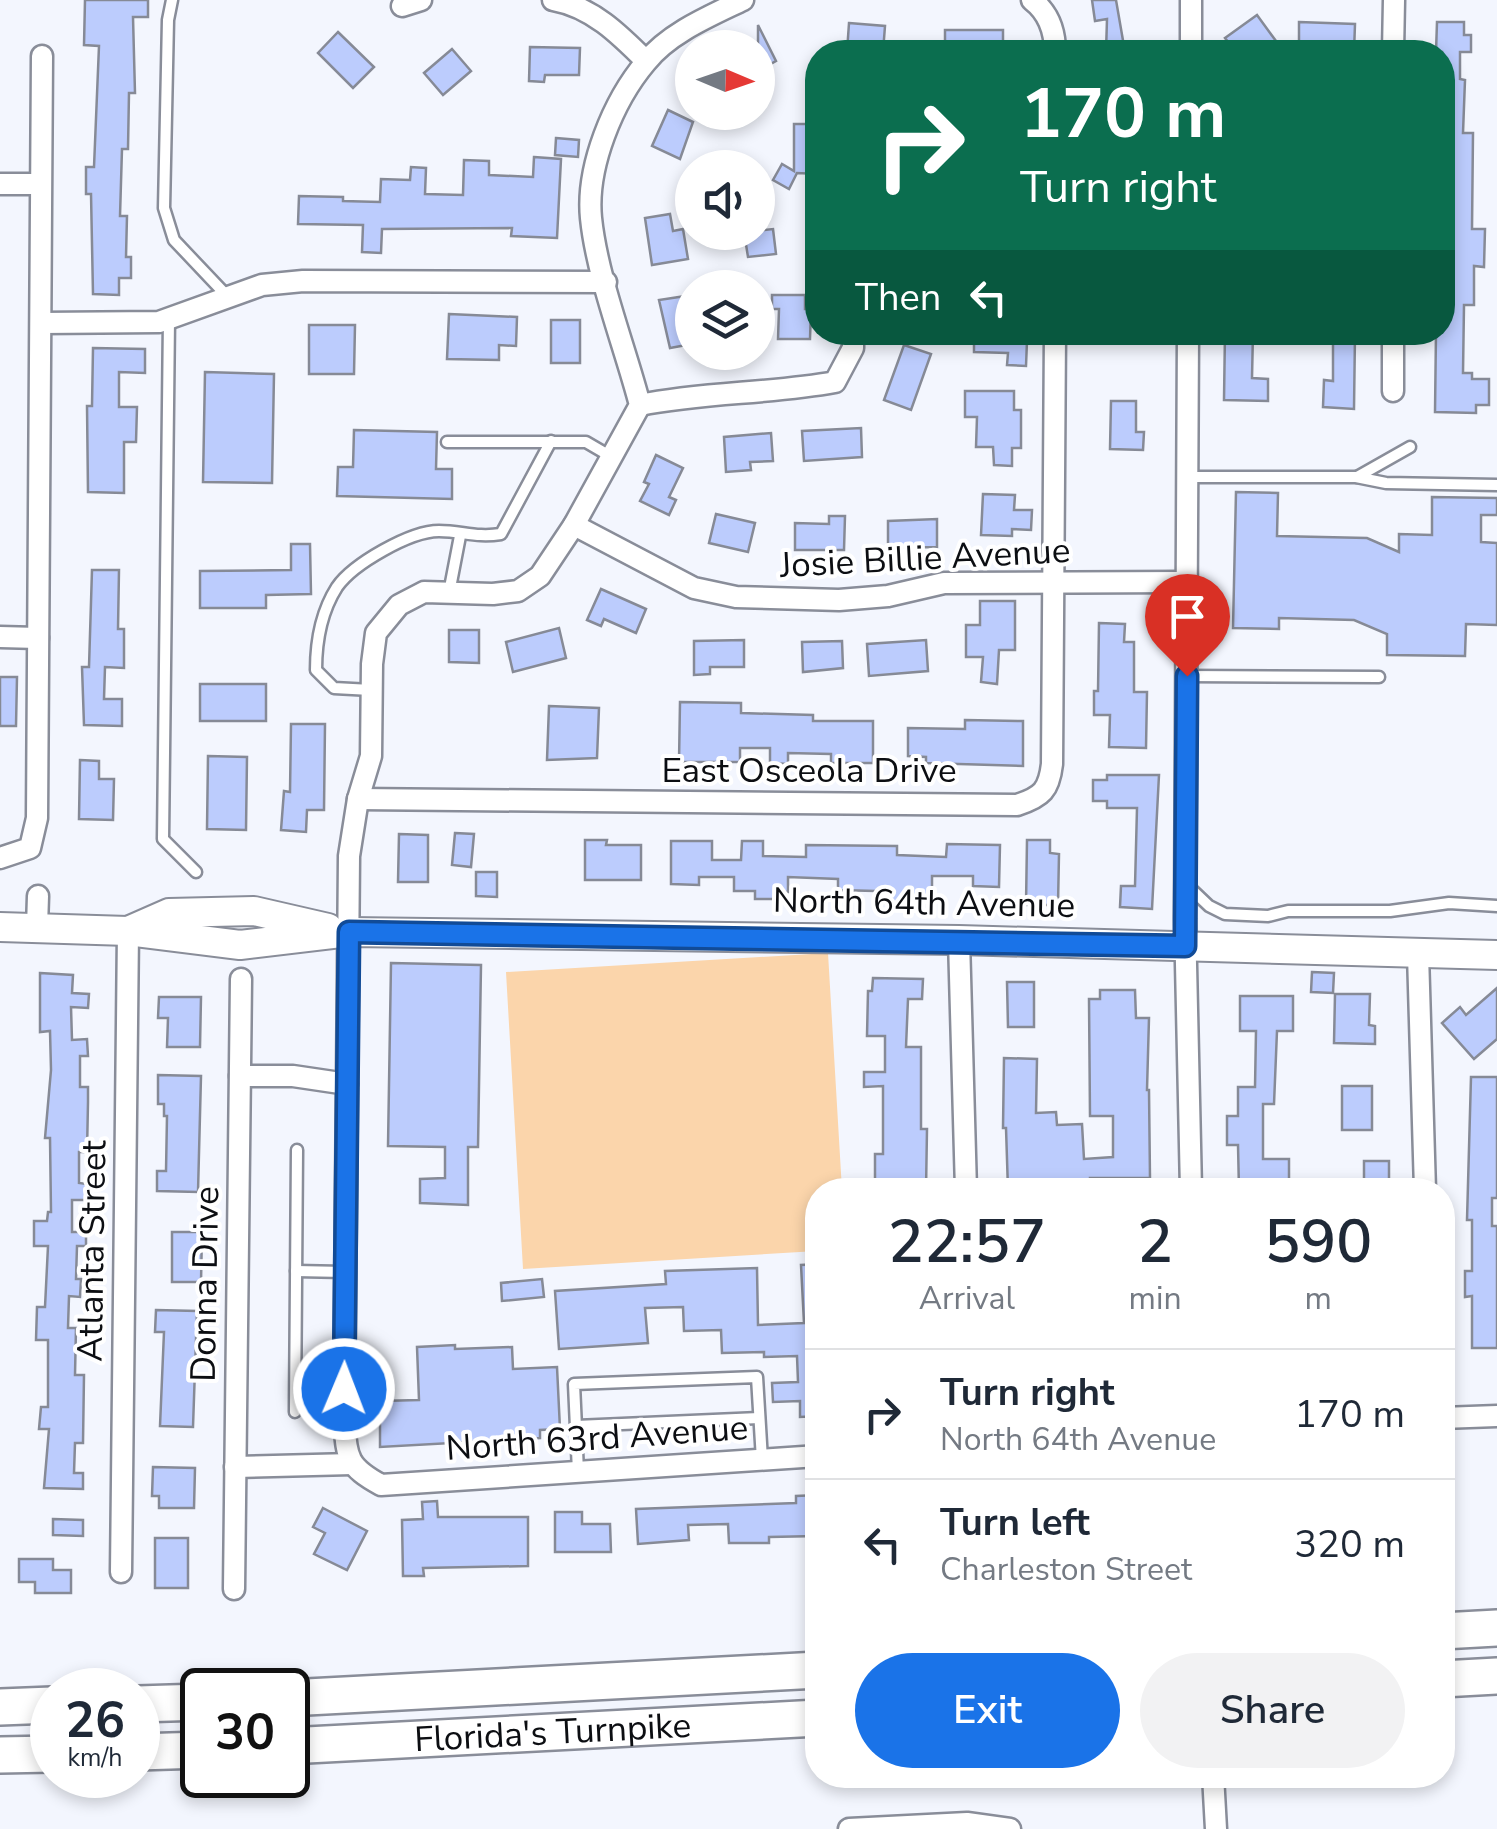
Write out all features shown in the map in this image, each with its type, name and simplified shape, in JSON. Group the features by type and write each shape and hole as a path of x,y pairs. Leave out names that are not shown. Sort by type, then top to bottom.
{"highway":[{"path":"1455,1630 1497,1628"},
{"name":"Florida's Turnpike","path":"310,1697 805,1671"},
{"path":"1455,1678 1497,1676"},
{"path":"0,1707 30,1706"},
{"name":"Florida's Turnpike","path":"310,1745 805,1719"},
{"path":"0,1754 30,1754"}],"street":[{"path":"554,0 574,4 603,22 646,61"},
{"path":"235,1467 352,1464 347,1454 344,1419 349,856 358,799 371,756 376,633 399,605 424,592 518,590 540,576 574,525 640,405 591,218 592,175 604,132 646,61 701,20 743,0"},
{"path":"1032,0 1042,7 1054,40"},
{"path":"1191,0 1191,40"},
{"path":"1394,0 1394,40"},
{"path":"0,858 30,848 37,818 42,56"},
{"path":"0,184 40,184"},
{"path":"42,324 159,322 262,285 303,281 606,282"},
{"path":"640,405 672,398 784,391 835,382 853,345"},
{"path":"1055,345 1055,582"},
{"path":"1188,345 1185,933 1191,1178"},
{"path":"1393,345 1393,391"},
{"name":"Josie Billie Avenue","path":"574,525 694,588 736,597 838,600 888,596 944,583 1185,582"},
{"name":"East Osceola Drive","path":"358,799 1017,804 1039,798 1050,785 1052,764 1055,582"},
{"path":"0,637 38,638"},
{"path":"38,896 38,927"},
{"name":"North 64th Avenue","path":"0,927 128,931 240,945 349,932 959,940 1185,933 1418,954 1497,954"},
{"name":"Atlanta Street","path":"121,1572 128,931"},
{"path":"959,940 966,1178"},
{"path":"1418,954 1425,1178"},
{"name":"Donna Drive","path":"234,1589 241,979"},
{"path":"240,1076 292,1076 348,1084"},
{"path":"1455,1418 1497,1416"},
{"name":"North 63rd Avenue","path":"352,1464 356,1471 381,1485 805,1457"},
{"path":"1214,1788 1216,1829"},
{"path":"849,1829 967,1823 1010,1829"}],"lane":[{"path":"172,0 164,208 174,240 228,297"},
{"path":"170,318 163,839 196,872"},
{"path":"372,690 334,688 316,670 316,645 339,584 389,546 438,531 460,536 501,534 551,441"},
{"path":"447,442 586,442 610,456"},
{"path":"1356,477 1410,447"},
{"path":"1186,477 1356,477 1386,483 1497,485"},
{"path":"449,592 460,536"},
{"path":"1187,676 1379,677"},
{"path":"1185,881 1194,894 1225,914 1390,911 1449,902 1497,906"},
{"path":"294,1412 297,1150"},
{"path":"296,1271 346,1272"},
{"path":"578,1472 574,1384 757,1376 762,1460"},
{"path":"576,1426 759,1418"}],"shaded area":[{"path":"828,953 841,1178 805,1178 805,1252 523,1269 506,972"}],"building":[{"path":"85,0 148,0 148,17 133,17 135,93 129,93 128,149 122,149 120,216 127,216 126,257 131,257 131,278 119,278 119,295 93,294 91,194 86,194 86,167 94,167 99,46 84,45"},
{"path":"1092,0 1116,0 1123,40 1106,40 1107,19 1095,21"},
{"path":"1257,15 1275,40 1227,40"},
{"path":"1299,22 1355,24 1354,40 1299,40"},
{"path":"1437,22 1464,22 1464,35 1471,35 1471,52 1460,52 1460,79 1465,80 1463,133 1473,133 1472,229 1485,229 1484,267 1474,266 1474,305 1464,305 1463,373 1472,373 1472,379 1489,379 1489,405 1476,405 1476,413 1435,412 1436,345 1455,345 1455,40 1436,40"},
{"path":"849,23 885,26 884,40 848,40"},
{"path":"945,30 1003,30 1003,40 945,40"},
{"path":"338,32 374,67 353,88 318,53"},
{"path":"530,47 580,48 579,75 545,75 544,82 529,81"},
{"path":"452,49 471,71 443,95 424,73"},
{"path":"668,110 675,113 675,130 690,130 683,150 675,150 675,157 652,146"},
{"path":"794,124 805,124 805,173 797,173 789,189 775,181 782,164 794,171"},
{"path":"556,138 579,140 578,157 555,155"},
{"path":"534,157 561,159 557,238 511,236 512,228 382,229 381,253 362,252 363,225 298,224 299,196 380,202 381,179 410,180 411,167 426,168 425,194 463,195 464,160 489,161 489,175 533,177"},
{"path":"670,214 675,250 686,250 688,259 652,265 645,218"},
{"path":"775,246 776,254 748,257 747,250 775,250"},
{"path":"775,295 805,295 805,339 778,339 779,309 775,309"},
{"path":"675,298 675,347 670,348 659,300"},
{"path":"449,314 517,317 516,346 499,345 499,360 447,359"},
{"path":"551,320 580,320 580,363 551,363"},
{"path":"309,325 355,325 354,374 309,374"},
{"path":"904,345 931,354 911,410 884,400"},
{"path":"974,345 1027,345 1026,366 1007,365 1008,353 974,352"},
{"path":"1225,345 1253,345 1252,378 1268,379 1268,401 1224,400"},
{"path":"1333,345 1355,345 1354,409 1323,407 1324,380 1333,381"},
{"path":"93,348 145,349 145,373 119,372 119,407 137,407 136,442 124,442 124,493 88,492 87,406 92,406"},
{"path":"205,372 274,374 272,483 203,482"},
{"path":"965,391 1014,391 1014,410 1021,410 1021,448 1012,448 1012,466 994,465 993,447 976,447 977,417 965,417"},
{"path":"1111,401 1136,401 1136,432 1144,432 1143,450 1110,449"},
{"path":"861,428 862,457 804,461 802,431"},
{"path":"354,430 437,432 436,469 452,469 452,499 337,496 338,467 353,467"},
{"path":"771,433 773,461 750,462 751,470 726,472 724,437"},
{"path":"656,455 683,468 669,497 676,500 669,515 640,501"},
{"path":"1236,492 1278,493 1277,536 1367,538 1399,552 1399,534 1432,535 1432,497 1497,498 1497,515 1481,515 1481,542 1497,543 1497,625 1466,624 1465,656 1387,655 1387,634 1354,620 1279,618 1279,629 1233,628"},
{"path":"983,494 1015,495 1014,510 1032,510 1031,530 1012,529 1012,536 981,535"},
{"path":"716,514 755,523 748,552 709,543"},
{"path":"829,516 845,516 844,550 795,550 795,523 829,524"},
{"path":"937,519 937,547 888,548 888,521"},
{"path":"291,544 310,544 311,594 266,595 266,608 200,608 200,571 291,570"},
{"path":"92,570 119,570 118,629 124,629 124,668 105,667 104,699 122,699 122,726 84,725 82,667 89,667"},
{"path":"601,589 646,609 636,633 604,619 601,626 587,620"},
{"path":"980,601 1015,601 1015,650 999,650 997,684 981,682 983,657 966,657 966,625 980,625"},
{"path":"1099,623 1125,624 1124,642 1134,642 1134,692 1147,692 1146,748 1109,747 1110,715 1094,715"},
{"path":"559,628 566,658 513,672 506,642"},
{"path":"449,630 479,630 479,663 449,662"},
{"path":"744,640 744,667 710,667 710,674 694,675 694,641"},
{"path":"926,640 928,671 869,676 867,644"},
{"path":"842,641 843,668 803,672 802,642"},
{"path":"0,677 17,677 16,726 0,726"},
{"path":"200,684 266,684 266,721 200,721"},
{"path":"680,702 741,703 741,713 813,715 813,721 873,721 873,763 831,763 831,754 788,753 788,764 770,763 770,748 740,748 740,762 679,762"},
{"path":"549,706 599,708 597,758 547,760"},
{"path":"965,720 1023,721 1023,766 926,763 926,757 908,756 908,728 965,729"},
{"path":"291,724 325,724 324,810 307,810 306,832 281,830 284,791 290,792"},
{"path":"208,756 247,757 246,830 207,829"},
{"path":"80,760 99,761 99,779 114,779 113,820 79,819"},
{"path":"1107,775 1159,775 1152,909 1120,907 1121,886 1135,886 1137,808 1107,808 1107,801 1093,801 1093,780 1107,780"},
{"path":"455,833 474,834 471,867 452,865"},
{"path":"399,834 428,835 428,882 398,882"},
{"path":"585,840 607,840 606,845 641,845 641,880 585,880"},
{"path":"1027,840 1050,840 1050,853 1059,854 1058,905 1026,905"},
{"path":"671,841 712,841 712,860 741,860 742,841 763,841 763,856 806,857 806,845 897,846 897,855 946,857 947,844 1000,845 999,887 973,886 973,876 932,876 932,896 903,895 903,903 875,903 875,891 838,890 838,879 788,877 788,892 776,892 776,899 755,899 755,891 734,891 734,877 699,877 699,885 671,884"},
{"path":"476,872 497,872 497,897 476,896"},
{"path":"391,963 481,965 478,1147 468,1147 468,1205 420,1203 420,1179 445,1178 445,1147 388,1146"},
{"path":"1312,972 1334,973 1333,993 1311,992"},
{"path":"40,973 73,975 72,993 89,994 88,1008 71,1007 72,1040 87,1039 88,1056 80,1056 80,1087 88,1087 87,1152 79,1152 79,1183 87,1184 87,1200 72,1200 72,1232 86,1232 86,1246 77,1246 80,1297 69,1296 68,1328 76,1328 75,1375 84,1375 83,1443 75,1443 74,1473 83,1473 83,1489 44,1488 49,1429 39,1429 41,1407 48,1407 48,1340 36,1340 37,1307 45,1307 48,1246 34,1246 34,1221 47,1221 51,1212 50,1138 45,1138 50,1031 40,1032"},
{"path":"873,978 923,979 922,999 908,999 906,1047 921,1047 921,1129 927,1129 926,1178 875,1178 875,1154 883,1154 883,1086 864,1087 864,1072 885,1072 885,1036 867,1036 868,991 872,991"},
{"path":"1007,982 1034,982 1034,1027 1008,1027"},
{"path":"1497,988 1497,1039 1474,1059 1442,1023 1460,1007 1466,1015"},
{"path":"1100,990 1135,990 1136,1018 1149,1018 1150,1178 1008,1178 1003,1128 1004,1058 1037,1059 1036,1113 1056,1112 1057,1125 1082,1124 1084,1159 1113,1157 1113,1116 1090,1116 1089,999 1100,999"},
{"path":"1335,994 1370,994 1369,1025 1375,1026 1375,1044 1334,1043"},
{"path":"1240,996 1293,996 1293,1031 1277,1031 1274,1104 1263,1104 1263,1159 1289,1159 1289,1178 1239,1178 1238,1145 1227,1145 1227,1116 1238,1116 1238,1087 1255,1087 1256,1031 1240,1031"},
{"path":"159,997 201,997 200,1047 167,1047 168,1018 158,1018"},
{"path":"158,1075 201,1076 198,1192 157,1191 157,1171 166,1171 167,1116 164,1104 158,1104"},
{"path":"1471,1077 1497,1077 1497,1198 1492,1198 1492,1226 1497,1226 1497,1348 1472,1348 1472,1296 1465,1297 1465,1271 1472,1271 1472,1220 1467,1220"},
{"path":"1342,1086 1372,1086 1372,1130 1342,1130"},
{"path":"1364,1161 1389,1161 1389,1178 1364,1178"},
{"path":"172,1232 202,1232 201,1282 172,1282"},
{"path":"801,1265 805,1265 805,1417 800,1417 800,1401 773,1402 772,1383 798,1382 797,1356 722,1353 721,1330 684,1331 683,1307 645,1308 648,1343 559,1349 555,1291 666,1284 665,1271 757,1268 758,1325 804,1323"},
{"path":"542,1279 544,1297 502,1301 501,1283"},
{"path":"156,1310 197,1311 193,1427 160,1426 164,1332 155,1332"},
{"path":"455,1345 455,1349 512,1347 513,1369 557,1367 560,1429 540,1430 540,1438 380,1447 380,1401 419,1400 417,1347"},
{"path":"153,1467 195,1468 194,1508 159,1508 159,1496 152,1496"},
{"path":"796,1496 805,1496 805,1536 769,1537 769,1543 729,1543 728,1524 688,1525 689,1540 638,1544 636,1509 796,1503"},
{"path":"437,1501 438,1517 528,1517 528,1566 423,1568 424,1576 403,1576 402,1520 423,1519 422,1502"},
{"path":"323,1508 367,1531 347,1570 314,1554 325,1533 313,1527"},
{"path":"555,1512 582,1512 582,1524 610,1524 611,1552 555,1552"},
{"path":"53,1519 83,1520 83,1536 53,1535"},
{"path":"155,1538 188,1538 188,1588 155,1588"},
{"path":"19,1559 53,1559 53,1570 71,1570 71,1593 35,1593 35,1582 19,1582"}],"route":[{"path":"344,1389 349,932 1185,946 1187,676"}]}
